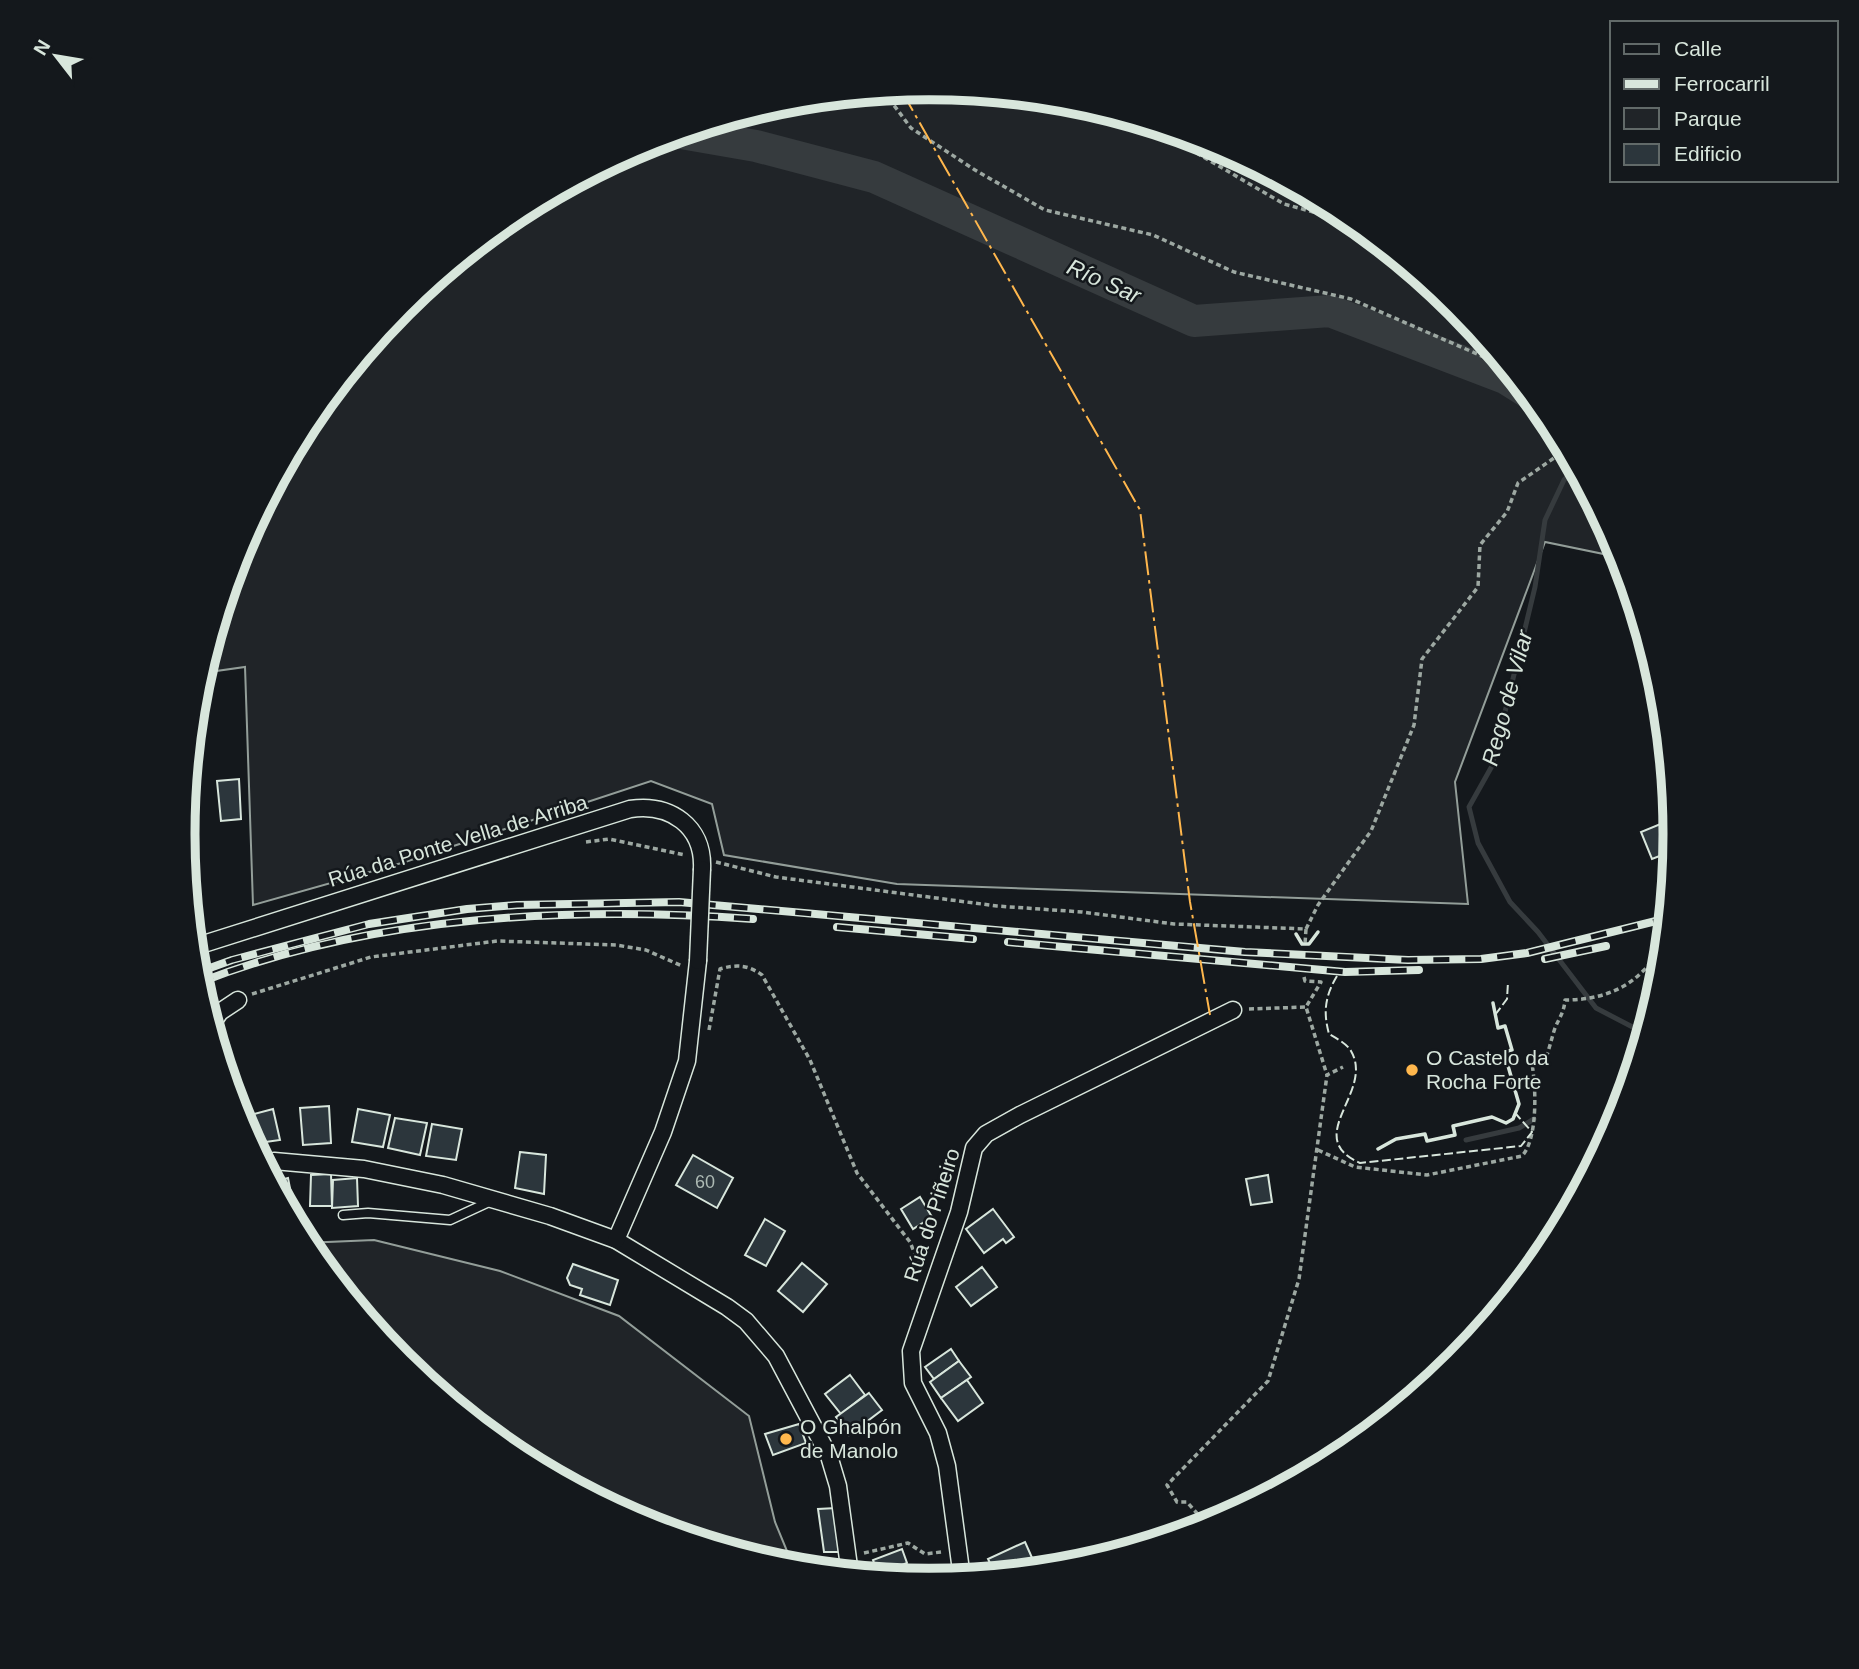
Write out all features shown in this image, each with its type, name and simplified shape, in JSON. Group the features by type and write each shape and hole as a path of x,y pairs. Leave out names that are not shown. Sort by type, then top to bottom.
{"street":[{"name":"Rúa da Ponte Vella de Arriba","path":"203,944 630,809 657,808 670,811 683,820 699,843 702,864"},
{"path":"616,1240 659,1141 687,1061 698,968 702,864"},
{"path":"218,1015 237,1000"},
{"name":"Rúa do Piñeiro","path":"961,1568 947,1466 938,1433 913,1383 911,1351 959,1212 968,1164 974,1148 986,1134 1233,1010"},
{"path":"272,1161 364,1169 443,1185 493,1199 616,1240 727,1307 746,1321 776,1356 829,1456 838,1486 848,1565"}],"lane":[{"path":"343,1215 368,1213 450,1220 493,1199"}],"path":[{"path":"891,101 911,128 975,170 1045,210 1153,235 1234,272 1351,299 1490,359"},
{"path":"1184,146 1284,204 1324,215"},
{"path":"1306,944 1306,929 1318,905 1371,831 1413,725 1422,659 1478,587 1480,545 1507,512 1518,483 1558,455"},
{"path":"576,845 609,839 702,864 776,877 998,906 1082,912 1174,924 1306,929"},
{"path":"237,1000 271,986 372,957 497,941 636,948 698,968"},
{"path":"1318,1150 1356,1167 1427,1175 1522,1156 1531,1146 1534,1133 1532,1064 1544,1063 1553,1044 1555,1029 1564,1012 1565,1000 1586,1000 1612,993 1642,973 1653,961"},
{"path":"708,1032 720,969 736,965 751,967 762,975 810,1060 857,1173 910,1242 929,1294"},
{"path":"1200,1517 1187,1502 1177,1502 1167,1485 1268,1381 1299,1279 1327,1075 1306,1007 1321,982 1305,981 1304,977"},
{"path":"1233,1010 1306,1007"},
{"path":"1327,1075 1343,1067"},
{"path":"847,1557 908,1543 925,1554 940,1550 958,1568"}],"green space":[{"path":"881,101 978,101 1073,114 1166,139 1211,156 1297,198 1377,252 1414,282 1482,350 1540,426 1566,467 1609,555 1545,542 1455,782 1468,904 897,884 724,855 712,804 651,781 405,862 253,905 245,667 214,671 234,598 251,553 293,467 347,387 377,350 445,282 521,224 562,198 648,156 739,125 786,114"},
{"path":"374,1240 500,1271 619,1316 749,1416 775,1522 789,1555 739,1544 648,1513 562,1471 521,1445 445,1387 410,1354 377,1319 319,1242"}],"building":[{"path":"239,779 241,819 221,821 217,781"},
{"path":"1664,823 1664,854 1652,859 1641,832"},
{"path":"329,1106 331,1143 303,1145 300,1108"},
{"path":"273,1109 280,1140 263,1142 256,1126 254,1114"},
{"path":"358,1109 390,1115 383,1147 352,1142"},
{"path":"395,1118 427,1123 420,1155 388,1148"},
{"path":"432,1124 462,1129 456,1160 426,1156"},
{"path":"520,1152 546,1155 544,1194 515,1188"},
{"path":"693,1155 733,1178 717,1208 676,1185"},
{"path":"331,1174 332,1206 310,1206 311,1175"},
{"path":"1268,1175 1272,1202 1251,1205 1246,1179"},
{"path":"288,1178 292,1201 282,1180"},
{"path":"357,1178 358,1206 332,1208 333,1180"},
{"path":"920,1197 932,1217 913,1229 901,1209"},
{"path":"993,1209 1014,1237 1006,1243 1003,1239 984,1253 966,1229"},
{"path":"765,1219 785,1231 766,1266 745,1255"},
{"path":"802,1263 827,1284 803,1312 778,1291"},
{"path":"573,1264 618,1280 610,1305 580,1295 582,1289 570,1285 567,1278"},
{"path":"982,1267 997,1287 971,1306 956,1287"},
{"path":"951,1349 959,1361 934,1379 925,1367"},
{"path":"959,1361 971,1377 941,1398 930,1382"},
{"path":"850,1375 865,1395 841,1414 825,1394"},
{"path":"967,1380 983,1403 958,1421 941,1398"},
{"path":"869,1393 882,1410 849,1435 836,1417"},
{"name":"O Ghalpón de Manolo","path":"799,1424 806,1443 773,1455 765,1434"},
{"path":"836,1508 839,1552 824,1552 818,1509"},
{"path":"1025,1542 1034,1562 992,1567 988,1559"},
{"path":"902,1549 907,1563 893,1568 881,1568 876,1567 873,1560"}],"waterway":[{"name":"Río Sar","path":"701,137 756,146 874,177 1194,321 1330,311 1505,378"},
{"name":"Rego de Vilar","path":"1570,474 1545,520 1535,587 1492,766 1469,807 1478,843 1510,902 1538,932 1596,1008 1638,1030"},
{"path":"1466,1140 1519,1128 1534,1119"}],"railway":[{"path":"207,969 369,924 467,909 517,905 679,902 1245,952 1408,960 1481,959 1527,953 1659,920"},
{"path":"209,979 264,960 332,942 401,929 472,921 613,914 753,919"},
{"path":"837,927 973,939"},
{"path":"1008,942 1345,972 1419,970"},
{"path":"1545,959 1606,946"}],"fence":[{"path":"1337,976 1328,997 1327,1026 1329,1034 1349,1048 1356,1067 1354,1082 1338,1127 1337,1140 1344,1152 1360,1163 1521,1146 1532,1132 1516,1114"},
{"path":"1495,1015 1507,999 1508,982"}],"wall":[{"path":"1296,934 1302,944 1309,944 1318,932"},
{"path":"1378,1149 1396,1139 1425,1134 1427,1141 1455,1135 1453,1126 1492,1117 1506,1123 1513,1119 1519,1104 1504,1052 1512,1050 1505,1026 1498,1028 1493,1003"}],"power":[{"path":"907,100 1140,510 1190,902 1210,1015"}],"place":[{"name":"O Castelo da Rocha Forte","path":"1412,1070"},
{"name":"O Ghalpón de Manolo","path":"786,1439"}]}
